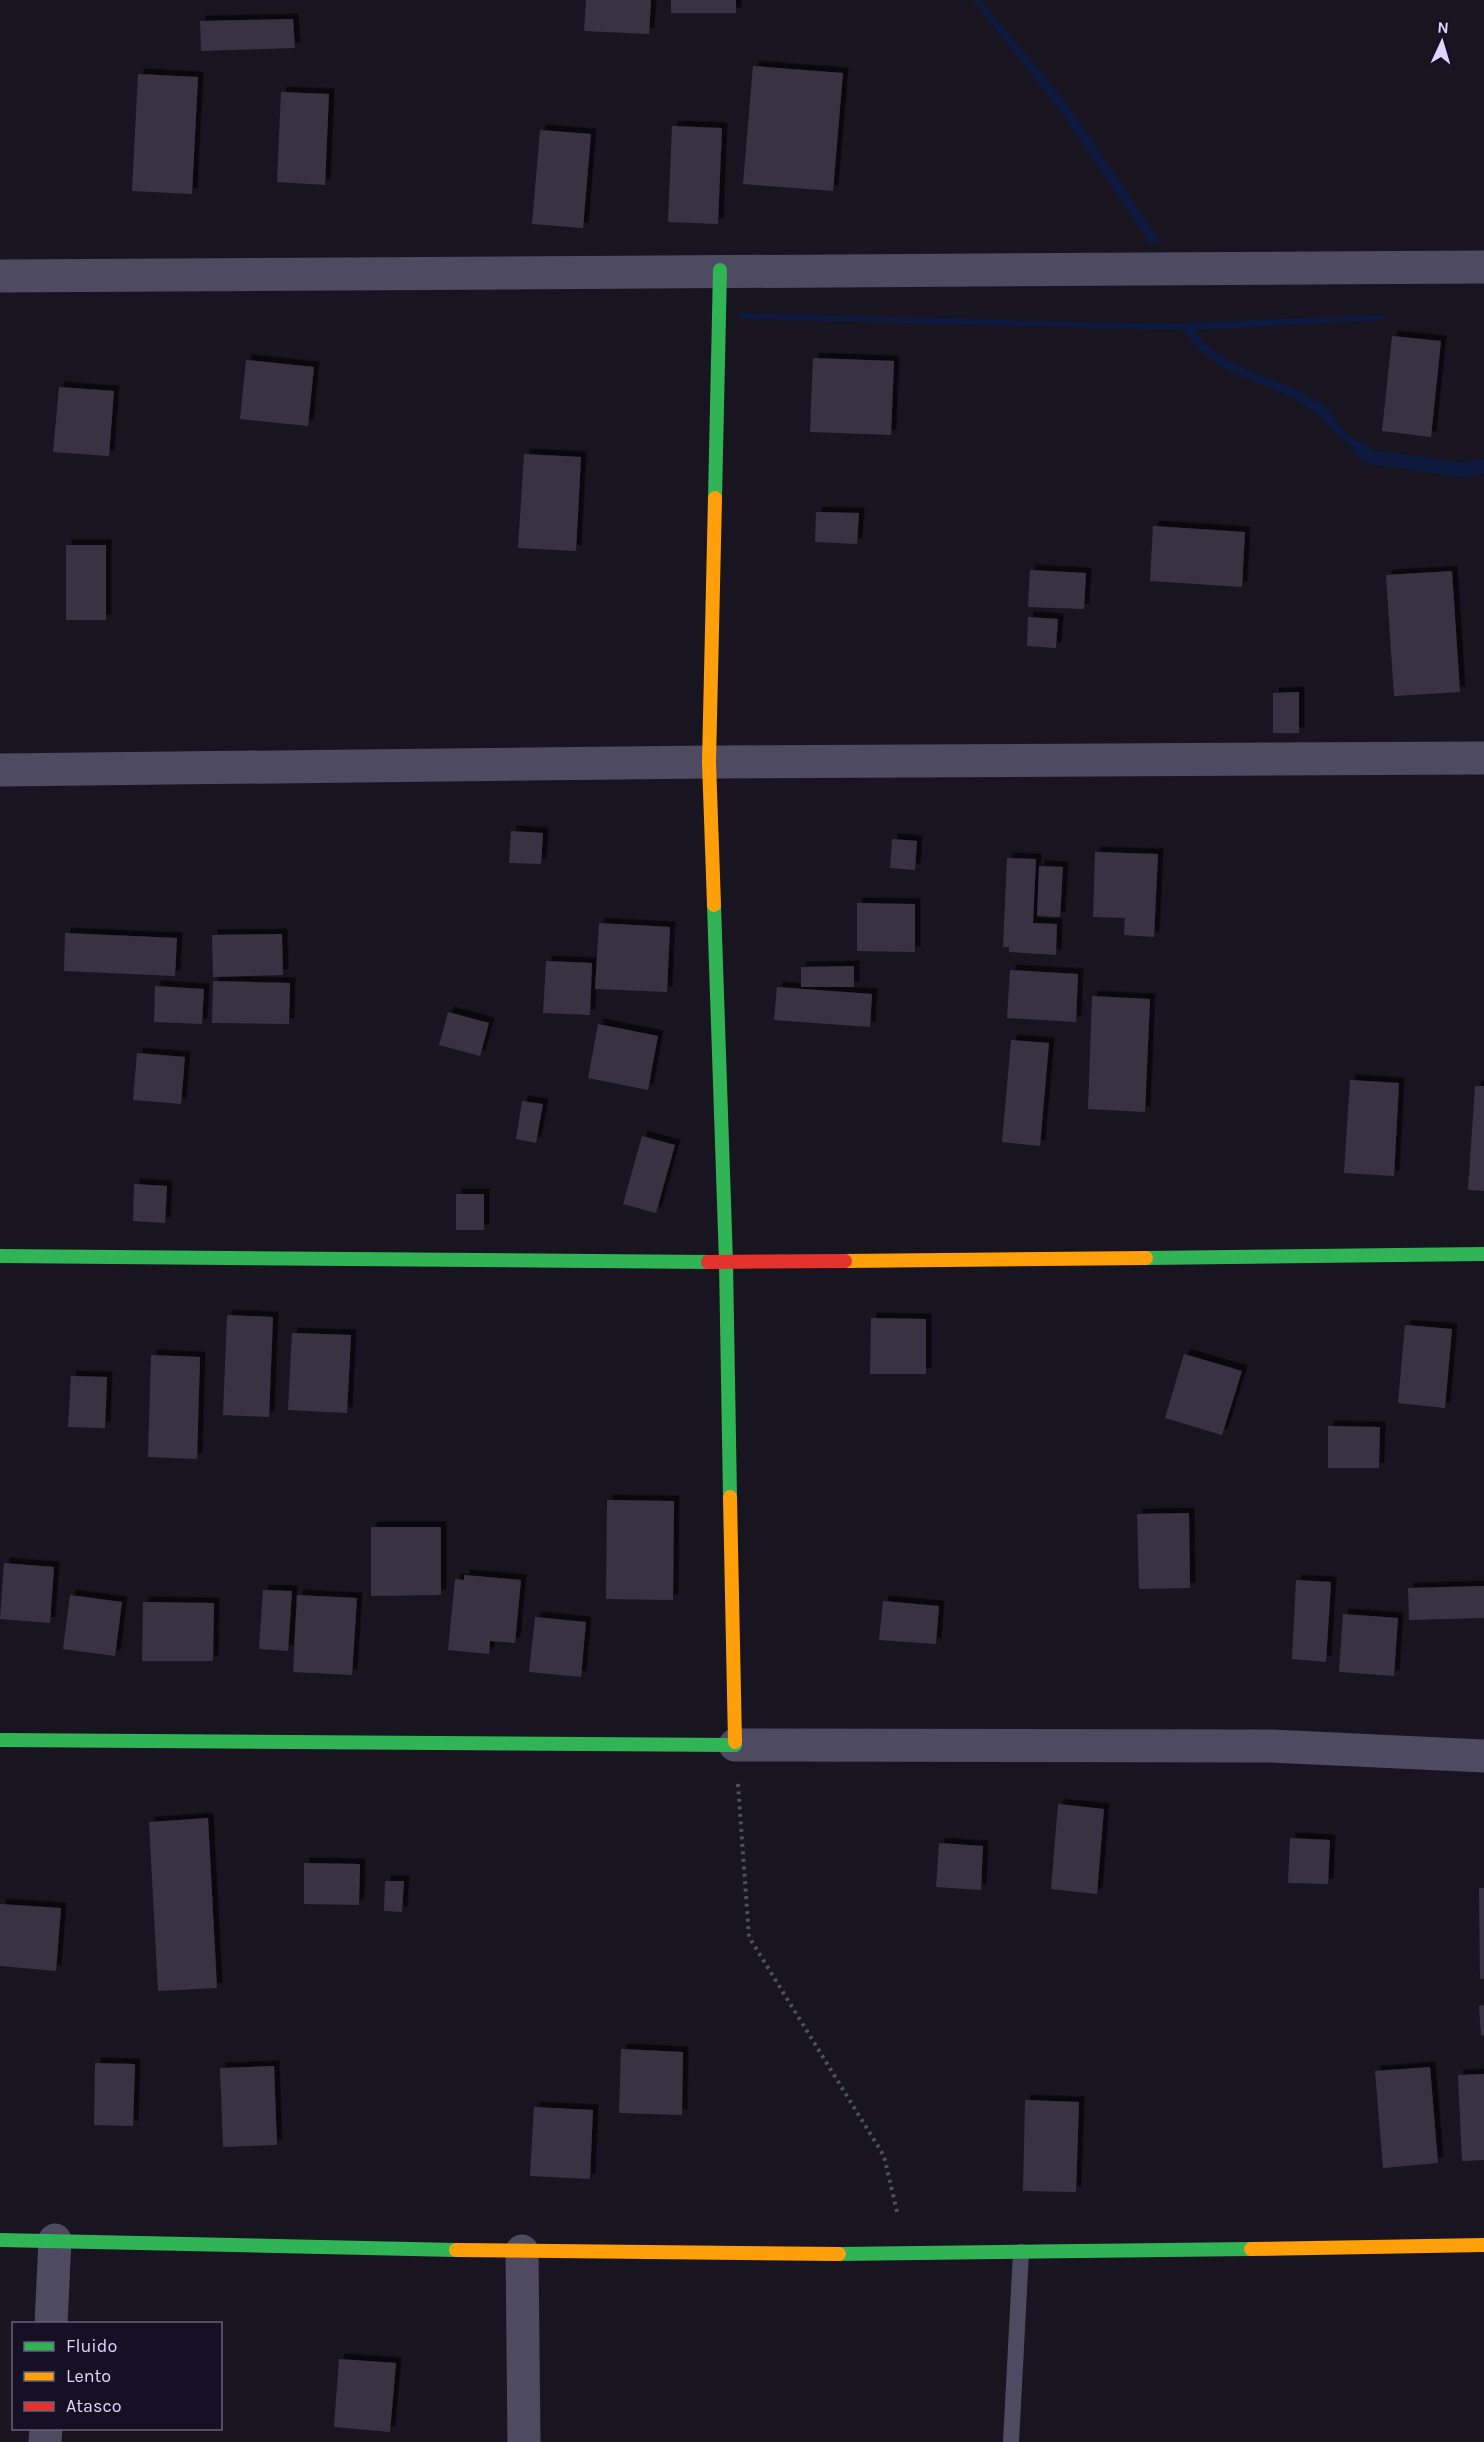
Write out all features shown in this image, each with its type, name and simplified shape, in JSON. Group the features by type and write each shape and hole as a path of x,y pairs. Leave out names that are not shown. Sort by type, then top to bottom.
{"street":[{"path":"0,276 1484,267"},
{"path":"720,270 709,762 726,1262 735,1745"},
{"path":"0,770 709,762 1484,758"},
{"path":"0,1256 726,1262 1484,1254"},
{"path":"0,1740 1271,1746 1484,1756"},
{"path":"0,2240 522,2252 907,2255 1484,2245"},
{"path":"51,2322 55,2240"},
{"path":"522,2252 524,2442"}],"lane":[{"path":"1011,2442 1020,2252"}],"path":[{"path":"735,1745 749,1937 884,2156 907,2255"}],"water":[{"path":"973,0 981,0 1070,108 1160,242 1150,243 1062,113"},
{"path":"739,313 1159,324 1384,315 1385,320 1193,330 1206,345 1221,356 1321,403 1346,432 1374,455 1372,467 1360,452 1340,437 1313,410 1289,396 1223,368 1199,349 1183,330 739,319"}],"building":[{"path":"586,0 651,0 649,34 584,31"},
{"path":"671,0 736,0 736,13 671,13"},
{"path":"293,19 295,48 201,51 200,21"},
{"path":"753,66 843,73 833,191 743,184"},
{"path":"138,74 198,77 192,194 132,191"},
{"path":"281,92 329,94 325,185 277,182"},
{"path":"672,126 722,128 718,224 668,222"},
{"path":"540,130 591,134 583,228 532,224"},
{"path":"1392,336 1441,341 1431,437 1382,431"},
{"path":"813,358 894,361 891,435 810,432"},
{"path":"246,360 314,367 308,426 240,419"},
{"path":"59,387 114,391 109,456 53,452"},
{"path":"524,454 581,457 576,551 518,548"},
{"path":"816,512 859,513 857,544 815,542"},
{"path":"1153,526 1245,532 1242,587 1150,581"},
{"path":"66,545 106,545 106,620 66,620"},
{"path":"1030,570 1086,573 1084,609 1028,607"},
{"path":"1452,571 1460,692 1394,696 1386,575"},
{"path":"1028,617 1058,619 1056,648 1027,646"},
{"path":"1299,692 1299,733 1273,733 1273,693"},
{"path":"511,831 543,833 541,864 509,863"},
{"path":"892,839 917,841 915,870 890,868"},
{"path":"1095,852 1158,854 1154,937 1124,935 1125,918 1093,917"},
{"path":"1007,858 1036,859 1033,923 1057,924 1056,955 1009,952 1009,947 1003,947"},
{"path":"1039,866 1063,867 1060,917 1037,916"},
{"path":"857,903 915,904 915,952 857,951"},
{"path":"599,923 670,927 667,992 595,989"},
{"path":"65,933 177,938 175,976 64,971"},
{"path":"282,934 283,975 213,977 212,935"},
{"path":"546,961 592,963 590,1015 543,1013"},
{"path":"854,966 854,987 801,987 801,967"},
{"path":"1010,970 1078,974 1076,1022 1007,1018"},
{"path":"213,981 290,983 289,1024 212,1023"},
{"path":"155,986 204,989 202,1024 154,1022"},
{"path":"777,987 872,994 870,1027 774,1020"},
{"path":"1092,996 1150,999 1145,1112 1088,1109"},
{"path":"448,1012 489,1023 480,1056 439,1045"},
{"path":"598,1024 658,1036 648,1090 588,1078"},
{"path":"1011,1040 1049,1043 1040,1146 1002,1142"},
{"path":"137,1053 185,1057 181,1104 133,1100"},
{"path":"1350,1080 1399,1083 1394,1176 1344,1173"},
{"path":"1475,1086 1484,1086 1484,1191 1468,1190"},
{"path":"522,1101 543,1104 536,1143 516,1139"},
{"path":"642,1136 675,1145 656,1213 623,1204"},
{"path":"134,1184 167,1186 165,1223 133,1221"},
{"path":"456,1194 484,1194 484,1230 456,1230"},
{"path":"227,1315 273,1317 269,1417 223,1415"},
{"path":"871,1318 926,1319 926,1374 870,1374"},
{"path":"1405,1325 1452,1329 1445,1408 1398,1403"},
{"path":"292,1333 351,1335 347,1413 288,1410"},
{"path":"1184,1354 1242,1371 1222,1435 1165,1418"},
{"path":"151,1355 200,1357 197,1459 148,1457"},
{"path":"71,1376 107,1377 105,1428 68,1427"},
{"path":"1328,1426 1380,1427 1379,1468 1328,1468"},
{"path":"607,1500 674,1501 673,1600 606,1599"},
{"path":"1189,1513 1190,1588 1139,1589 1137,1514"},
{"path":"371,1527 441,1527 441,1595 371,1596"},
{"path":"4,1563 54,1567 50,1623 0,1619"},
{"path":"464,1575 521,1580 515,1643 490,1641 489,1654 448,1650 455,1579 464,1580"},
{"path":"1296,1580 1331,1582 1326,1662 1292,1659"},
{"path":"1484,1586 1484,1618 1409,1620 1408,1588"},
{"path":"263,1590 292,1591 288,1651 259,1649"},
{"path":"70,1595 122,1602 115,1656 63,1649"},
{"path":"297,1595 357,1598 352,1675 293,1672"},
{"path":"883,1601 939,1606 936,1644 879,1640"},
{"path":"143,1602 214,1603 213,1661 142,1661"},
{"path":"1343,1614 1398,1618 1394,1676 1339,1672"},
{"path":"535,1617 586,1622 581,1677 529,1672"},
{"path":"1058,1804 1104,1809 1097,1894 1051,1889"},
{"path":"208,1818 217,1988 158,1991 149,1822"},
{"path":"1290,1838 1330,1840 1328,1884 1288,1883"},
{"path":"939,1843 983,1846 981,1890 936,1887"},
{"path":"304,1863 360,1864 359,1905 304,1904"},
{"path":"385,1881 404,1881 402,1912 384,1911"},
{"path":"1479,1888 1484,1888 1484,1979 1480,1979"},
{"path":"0,1904 61,1908 56,1971 0,1966"},
{"path":"1484,2005 1484,2035 1481,2036 1479,2006"},
{"path":"621,2049 683,2052 682,2115 619,2113"},
{"path":"95,2063 135,2064 133,2126 94,2125"},
{"path":"274,2066 277,2145 223,2147 220,2068"},
{"path":"1430,2067 1438,2163 1383,2168 1375,2071"},
{"path":"1484,2074 1484,2160 1462,2161 1458,2075"},
{"path":"1025,2100 1079,2102 1076,2192 1023,2191"},
{"path":"534,2107 593,2110 590,2179 530,2176"},
{"path":"339,2359 396,2363 390,2432 334,2427"}],"waterway":[{"path":"1359,448 1370,457 1464,470 1484,466"}],"traffic: fast":[{"path":"715,498 720,270"},
{"path":"714,905 726,1262 730,1497"},
{"path":"1146,1258 1484,1254"},
{"path":"0,1256 708,1262"},
{"path":"0,1740 735,1745 735,1742"},
{"path":"0,2240 456,2250"},
{"path":"839,2254 1251,2249"}],"traffic: slow":[{"path":"714,905 709,762 715,498"},
{"path":"845,1261 1146,1258"},
{"path":"730,1497 735,1742"},
{"path":"1251,2249 1484,2245"},
{"path":"456,2250 839,2254"}],"traffic: jam":[{"path":"708,1262 845,1261"}]}
